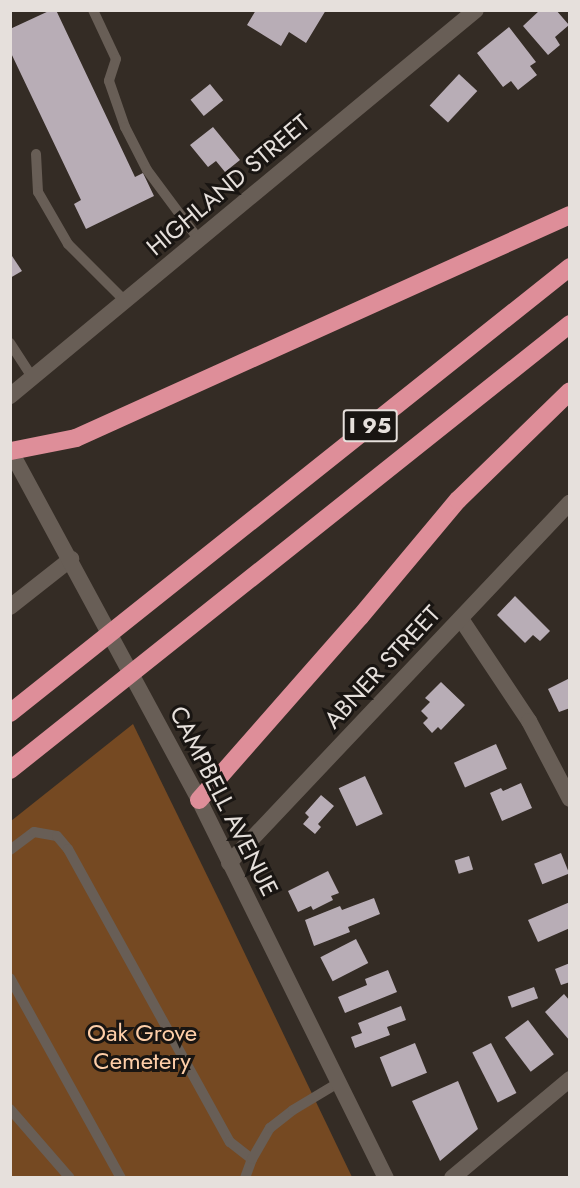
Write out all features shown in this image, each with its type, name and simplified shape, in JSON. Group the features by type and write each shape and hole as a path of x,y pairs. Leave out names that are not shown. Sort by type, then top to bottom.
{"highway":[{"path":"11,451 76,438 570,215"},
{"name":"I 95","path":"10,713 570,267"},
{"name":"I 95","path":"10,770 570,324"},
{"path":"199,800 360,617 458,500 570,391"}],"street":[{"name":"HIGHLAND STREET","path":"10,396 199,240 466,13"},
{"name":"CAMPBELL AVENUE","path":"11,451 199,800 386,1178"},
{"name":"ABNER STREET","path":"229,863 570,503"},
{"path":"10,607 71,559"},
{"path":"460,619 529,720 570,799"},
{"path":"452,1178 570,1079"}],"lane":[{"path":"93,10 116,58 109,81 125,127 147,170 199,240"},
{"path":"36,153 38,192 68,244 125,301"},
{"path":"10,343 32,377"},
{"path":"10,850 34,832 57,836 69,849 230,1142 252,1159"},
{"path":"10,978 121,1178"},
{"path":"245,1178 252,1159 270,1128 338,1083"},
{"path":"10,1109 70,1178"}],"green space":[{"name":"Oak Grove Cemetery","path":"133,724 352,1177 11,1178 11,821"}],"building":[{"path":"51,10 56,10 135,177 143,173 154,196 86,229 74,204 81,200 10,51 10,29"},
{"path":"256,10 326,10 306,43 289,32 281,46 247,25"},
{"path":"540,10 556,10 569,25 555,37 560,45 548,55 523,26"},
{"path":"509,27 536,62 530,66 537,75 518,90 511,81 503,87 477,53"},
{"path":"459,74 477,91 448,122 430,105"},
{"path":"210,84 223,100 204,116 191,100"},
{"path":"213,127 240,160 225,172 216,161 208,167 190,145"},
{"path":"10,253 22,271 10,278"},
{"path":"515,596 550,631 540,641 533,635 525,643 497,615"},
{"path":"570,678 570,708 559,712 548,689"},
{"path":"441,682 465,705 441,730 438,727 432,733 423,723 428,718 421,711 430,702 425,698"},
{"path":"496,744 507,769 465,787 454,763"},
{"path":"365,776 383,814 356,826 339,788"},
{"path":"521,783 532,808 502,821 490,793 501,788 503,791"},
{"path":"321,795 334,806 318,824 321,827 315,834 303,824 309,817 305,813"},
{"path":"561,853 569,873 542,884 534,864"},
{"path":"469,856 473,869 459,874 455,860"},
{"path":"328,871 339,893 331,896 333,900 313,910 311,906 298,912 288,891"},
{"path":"374,898 380,914 348,927 350,932 314,946 305,920 340,906 342,910"},
{"path":"570,902 570,928 538,942 528,920"},
{"path":"356,939 368,963 333,981 320,957"},
{"path":"570,963 570,982 561,985 555,969"},
{"path":"388,970 397,992 345,1013 338,997 367,985 365,979"},
{"path":"534,987 538,998 512,1008 508,997"},
{"path":"564,994 570,1001 570,1041 545,1012"},
{"path":"401,1006 406,1020 387,1027 390,1035 355,1048 351,1037 362,1033 358,1023"},
{"path":"528,1020 554,1054 531,1072 505,1037"},
{"path":"415,1043 427,1073 392,1087 380,1057"},
{"path":"491,1043 516,1093 498,1102 472,1053"},
{"path":"458,1081 478,1129 440,1161 412,1101"}]}
